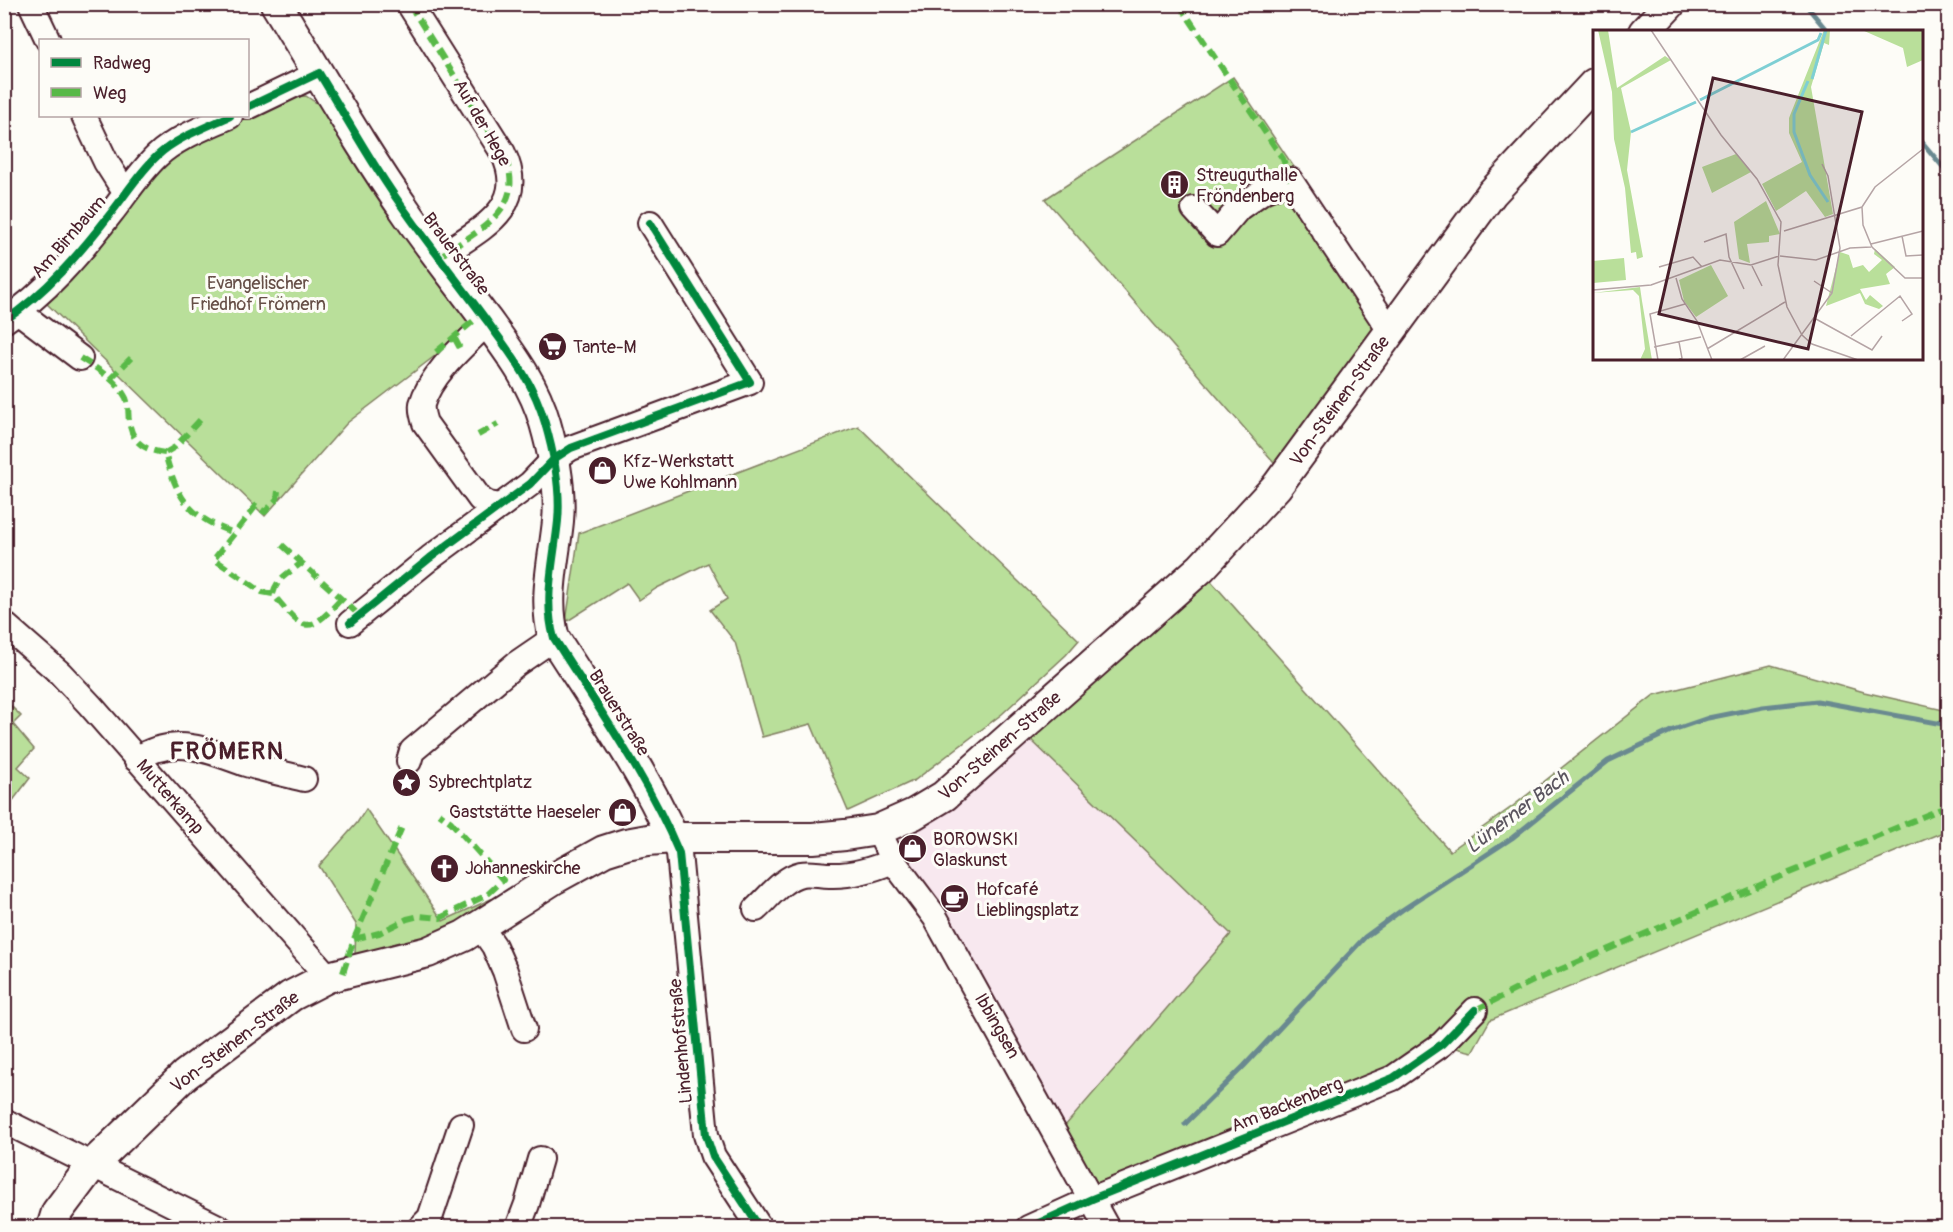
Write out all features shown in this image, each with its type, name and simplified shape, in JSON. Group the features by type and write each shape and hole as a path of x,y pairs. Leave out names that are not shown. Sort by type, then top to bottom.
{"main road":[{"name":"Brauerstraße","path":"276,4 391,191 514,356 532,387 545,422 554,459 559,496 558,522 549,583 549,612 554,638 643,779 673,838"},
{"path":"1646,30 1670,4"},
{"name":"Von-Steinen-Straße","path":"52,1227 57,1212 93,1164 185,1075 291,996 328,977 428,952 464,936 549,881 604,851 626,844 673,838 813,838 878,830 914,814 944,796 1201,568 1277,486 1492,193 1593,85"}],"street":[{"name":"Auf der Hege","path":"409,4 503,153 512,179 507,201 500,212 491,221 439,257"},
{"path":"39,7 48,39"},
{"path":"249,107 319,74"},
{"path":"84,117 106,162 125,192"},
{"name":"Am Birnbaum","path":"12,316 43,290 83,248 125,192 159,154 184,138 228,117"},
{"path":"1194,209 1218,234 1239,208 1263,191 1290,180 1391,332"},
{"path":"350,623 430,558 530,484 554,459 571,448 750,382 650,224"},
{"path":"12,316 80,358"},
{"path":"488,322 436,377 422,405 422,414 424,423 480,499 488,504 500,506"},
{"name":"Mutterkamp","path":"4,624 60,673 90,705 328,977"},
{"path":"409,760 412,751 516,664 554,638"},
{"path":"136,759 163,747 183,745 304,779"},
{"name":"Ibbingsen","path":"878,830 893,861 935,917 1107,1227"},
{"name":"Lindenhofstraße","path":"673,838 679,853 706,1134 713,1156 760,1227"},
{"path":"756,909 778,888 801,874 852,874 871,870 893,861"},
{"path":"480,926 494,946 505,970 524,1029"},
{"name":"Am Backenberg","path":"1028,1227 1393,1078 1442,1044 1475,1010"},
{"path":"4,1121 220,1227"},
{"path":"420,1227 430,1218 461,1125"},
{"path":"518,1227 528,1204 540,1160"}],"shaded area":[{"path":"1024,733 1231,934 1064,1127 892,843"}],"green space":[{"path":"1233,77 1396,318 1280,469 1045,199"},
{"name":"Evangelischer Friedhof Frömern","path":"306,96 324,108 476,320 444,349 347,423 265,516 45,302 151,175 177,152 287,97"},
{"path":"858,426 1079,640 1066,655 1002,714 915,780 848,811 811,724 762,737 735,642 710,610 727,599 708,563 657,588 639,600 627,583 566,622 579,533"},
{"path":"1204,573 1450,851 1513,806 1654,695 1771,665 1864,692 1948,711 1948,830 1490,1020 1472,1052 1444,1045 1392,1075 1097,1185 1064,1127 1231,934 1024,733"},
{"path":"5,700 21,716 13,724 34,749 18,767 30,778 5,811"},
{"path":"366,809 443,921 491,899 500,899 430,940 355,954 356,924 319,866 357,823"}],"waterway":[{"path":"1805,4 1826,30"},
{"path":"1923,143 1948,173"},
{"name":"Lünerner Bach","path":"1185,1124 1244,1066 1365,937 1512,838 1608,761 1673,730 1708,718 1763,707 1817,701 1948,725"}],"marked path":[{"path":"409,4 503,153 510,172 510,189 505,203 496,216 484,227 439,257"},
{"path":"1179,4 1283,159 1290,180"},
{"path":"436,352 482,314"},
{"path":"454,337 461,350"},
{"path":"80,358 106,375 122,392 127,401 131,430 137,441 146,448 165,453"},
{"path":"110,379 131,358"},
{"path":"200,420 175,447 165,453 180,494 187,504 206,520 235,533"},
{"path":"478,435 498,424"},
{"path":"278,491 277,499 265,512 256,506 214,559 262,592 273,594 292,616 306,625 320,619 341,599"},
{"path":"282,545 359,615"},
{"path":"273,594 280,580 301,563"},
{"path":"1475,1010 1533,981 1948,806"},
{"path":"354,939 379,933 407,919 419,916 440,918 487,895 503,880 451,822 439,813"},
{"path":"343,973 354,939 402,827"}],"cycle path":[{"path":"249,107 319,73 386,184 505,345 535,395 548,435 558,484 559,509 549,594 554,638 637,770 679,853 706,1135 713,1156 760,1228"},
{"path":"4,321 62,272 138,176 157,156 182,138 228,117"},
{"path":"350,623 430,558 530,484 554,459 571,448 750,382 650,223"},
{"path":"1028,1228 1092,1199 1393,1078 1442,1044 1475,1010"}],"place":[{"name":"Streuguthalle Fröndenberg","path":"1175,185"},
{"name":"Tante-M","path":"552,347"},
{"name":"Kfz-Werkstatt Uwe Kohlmann","path":"602,471"},
{"name":"Sybrechtplatz","path":"407,782"},
{"name":"Gaststätte Haeseler","path":"622,812"},
{"name":"BOROWSKI Glaskunst","path":"912,849"},
{"name":"Johanneskirche","path":"444,868"},
{"name":"Hofcafé Lieblingsplatz","path":"955,899"}],"district":[{"name":"FRÖMERN","path":"227,751"}]}
